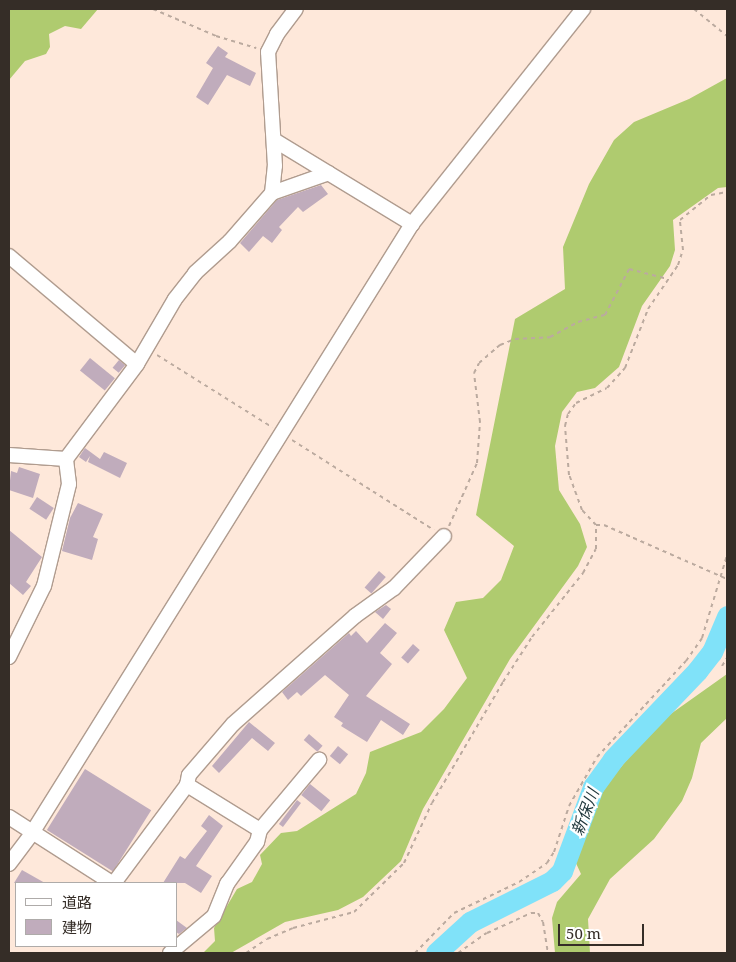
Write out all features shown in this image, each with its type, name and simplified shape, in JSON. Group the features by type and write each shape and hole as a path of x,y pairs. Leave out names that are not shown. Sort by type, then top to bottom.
{"street":[{"path":"272,194 274,140 268,52 277,34 296,9"},
{"path":"9,864 32,833 412,224 583,9"},
{"path":"274,140 412,224"},
{"path":"9,657 44,586 69,484 66,459 137,364 175,299 195,274 230,240 272,194 329,174"},
{"path":"9,256 137,364"},
{"path":"9,455 66,459"},
{"path":"114,882 187,785 190,774 233,724 355,616 394,588 444,536"},
{"path":"179,941 214,916 227,884 258,842 260,830 319,760"},
{"path":"187,785 260,830"},
{"path":"9,817 111,882"}],"path":[{"path":"153,9 216,36 268,52"},
{"path":"694,9 727,36"},
{"path":"246,953 268,938 292,928 354,912 404,863 432,803 502,682 532,636 592,559 596,549 596,525 582,510 571,487 565,426 576,403 606,388 625,368 648,309 678,266 682,250 680,220 711,195 727,192"},
{"path":"147,348 444,536 477,463 480,422 474,373 479,363 507,342 550,337 578,322 605,316 629,269 668,279"},
{"path":"596,525 604,525 727,579"},
{"path":"415,953 454,913 519,882 547,863 554,852 569,806 596,757 686,661 702,638 727,555"},
{"path":"722,666 727,658"},
{"path":"458,953 487,933 532,913 538,914 543,922 548,953"}],"green space":[{"path":"9,9 98,9 81,29 65,26 49,34 50,47 46,54 25,61 9,80"},
{"path":"727,78 727,187 718,188 673,220 675,250 670,266 642,306 619,367 595,388 577,392 562,412 555,446 559,490 580,524 587,547 578,566 510,659 423,809 401,861 363,897 338,910 285,922 231,953 203,953 215,941 214,928 237,889 252,882 262,864 260,855 281,833 297,831 356,794 366,773 370,752 421,732 444,709 467,678 444,630 456,602 483,598 501,580 514,546 476,515 515,319 565,289 563,247 589,184 614,140 634,122 689,99"},
{"path":"727,674 727,718 701,743 692,778 682,801 654,839 610,879 588,919 590,953 555,953 552,918 557,902 581,874 575,861 590,817 605,786 658,723"}],"building":[{"path":"218,46 228,53 225,57 256,73 250,86 227,75 208,105 196,97 213,68 206,63"},
{"path":"321,185 328,194 303,212 298,207 279,227 282,230 272,243 263,236 249,252 240,243 277,200"},
{"path":"90,358 115,378 105,391 80,370"},
{"path":"119,360 125,365 119,373 113,368"},
{"path":"85,448 100,459 104,452 127,463 120,478 88,462 90,456 86,462 79,457"},
{"path":"19,467 40,474 33,498 9,490 11,471 17,473"},
{"path":"37,497 54,508 46,520 29,509"},
{"path":"78,503 103,514 93,537 98,539 92,560 62,551 70,518"},
{"path":"9,530 42,557 26,582 31,586 23,595 9,583"},
{"path":"379,571 386,577 371,594 365,588"},
{"path":"386,605 391,609 383,619 375,612"},
{"path":"385,623 397,633 380,653 392,664 366,696 410,724 403,735 381,720 367,742 341,726 343,723 334,717 349,695 325,675 301,696 297,692 288,700 282,692 349,633 351,636 356,631 367,643"},
{"path":"413,644 420,650 408,663 401,658"},
{"path":"249,722 275,743 268,751 252,738 219,773 212,766"},
{"path":"309,734 323,746 317,752 304,740"},
{"path":"338,746 348,754 340,764 330,756"},
{"path":"85,769 151,810 113,871 47,830"},
{"path":"310,784 330,800 321,811 301,795"},
{"path":"297,800 301,803 283,827 279,824"},
{"path":"209,815 223,826 196,866 212,876 201,893 185,883 164,882 180,856 185,859 207,831 201,826"},
{"path":"22,870 43,882 15,882"},
{"path":"178,921 187,928 178,933"}],"waterway":[{"name":"新保川","path":"436,953 470,922 552,881 562,871 593,787 613,759 697,671 712,652 727,616"}]}
